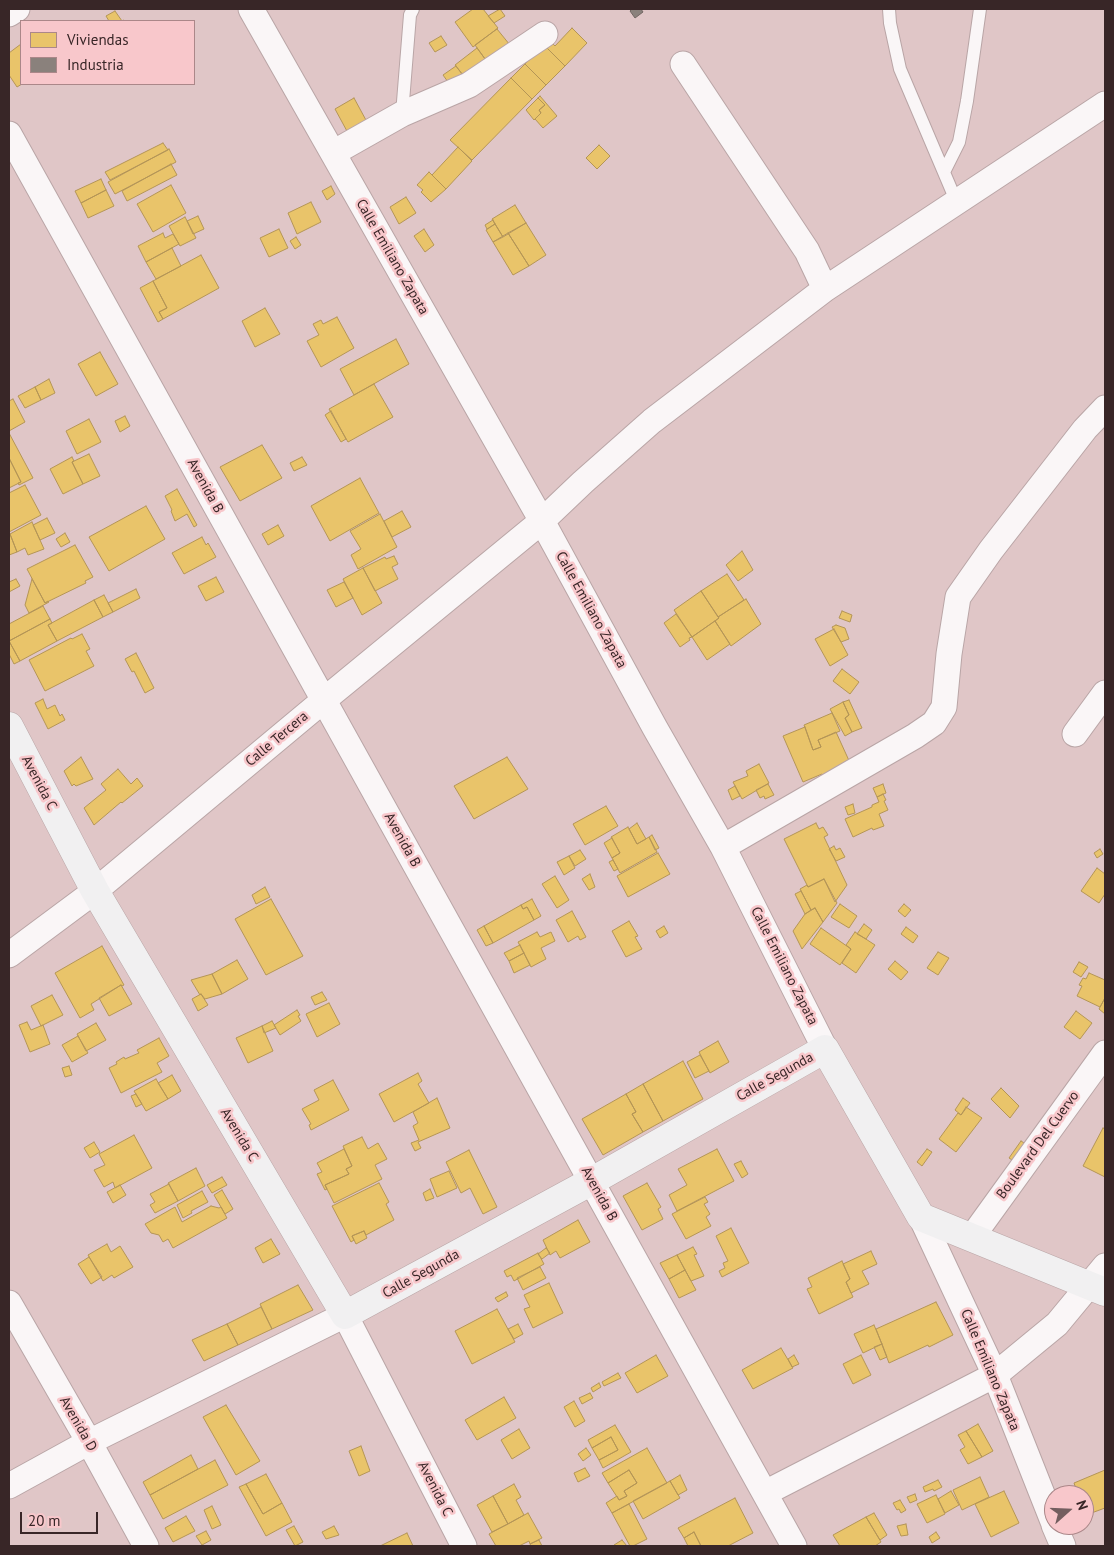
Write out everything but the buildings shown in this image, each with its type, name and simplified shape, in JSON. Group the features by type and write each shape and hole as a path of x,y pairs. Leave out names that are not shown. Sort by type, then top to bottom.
{"main road":[{"name":"Avenida C","path":"9,726 95,891 346,1315"},
{"name":"Calle Segunda","path":"346,1315 825,1049"},
{"name":"Calle Emiliano Zapata","path":"825,1049 921,1217"},
{"path":"921,1217 972,1237 1100,1281"}],"street":[{"path":"9,14 17,9"},
{"name":"Calle Emiliano Zapata","path":"252,9 542,521 655,728 723,847 825,1049"},
{"path":"333,153 402,114 469,85 545,34"},
{"path":"683,64 807,251 825,289"},
{"name":"Calle Tercera","path":"9,955 95,891 542,521 652,421 825,289 1105,104"},
{"name":"Avenida B","path":"9,134 794,1546"},
{"path":"723,847 915,736 934,723 944,707 949,654 958,597 991,550 1085,429 1105,408"},
{"path":"1075,734 1105,693"},
{"name":"Boulevard Del Cuervo","path":"972,1237 1105,1053"},
{"name":"Calle Emiliano Zapata","path":"921,1217 995,1375 1044,1500"},
{"path":"765,1493 995,1375 1057,1324 1100,1281"},
{"name":"Avenida D","path":"9,1302 146,1546"},
{"name":"Calle Segunda","path":"9,1486 89,1442 346,1315"},
{"name":"Avenida C","path":"346,1315 464,1546"}],"lane":[{"path":"402,114 410,15 413,9"},
{"path":"890,9 890,23 900,69 957,203"},
{"path":"944,172 959,142 967,101 980,9"}]}
